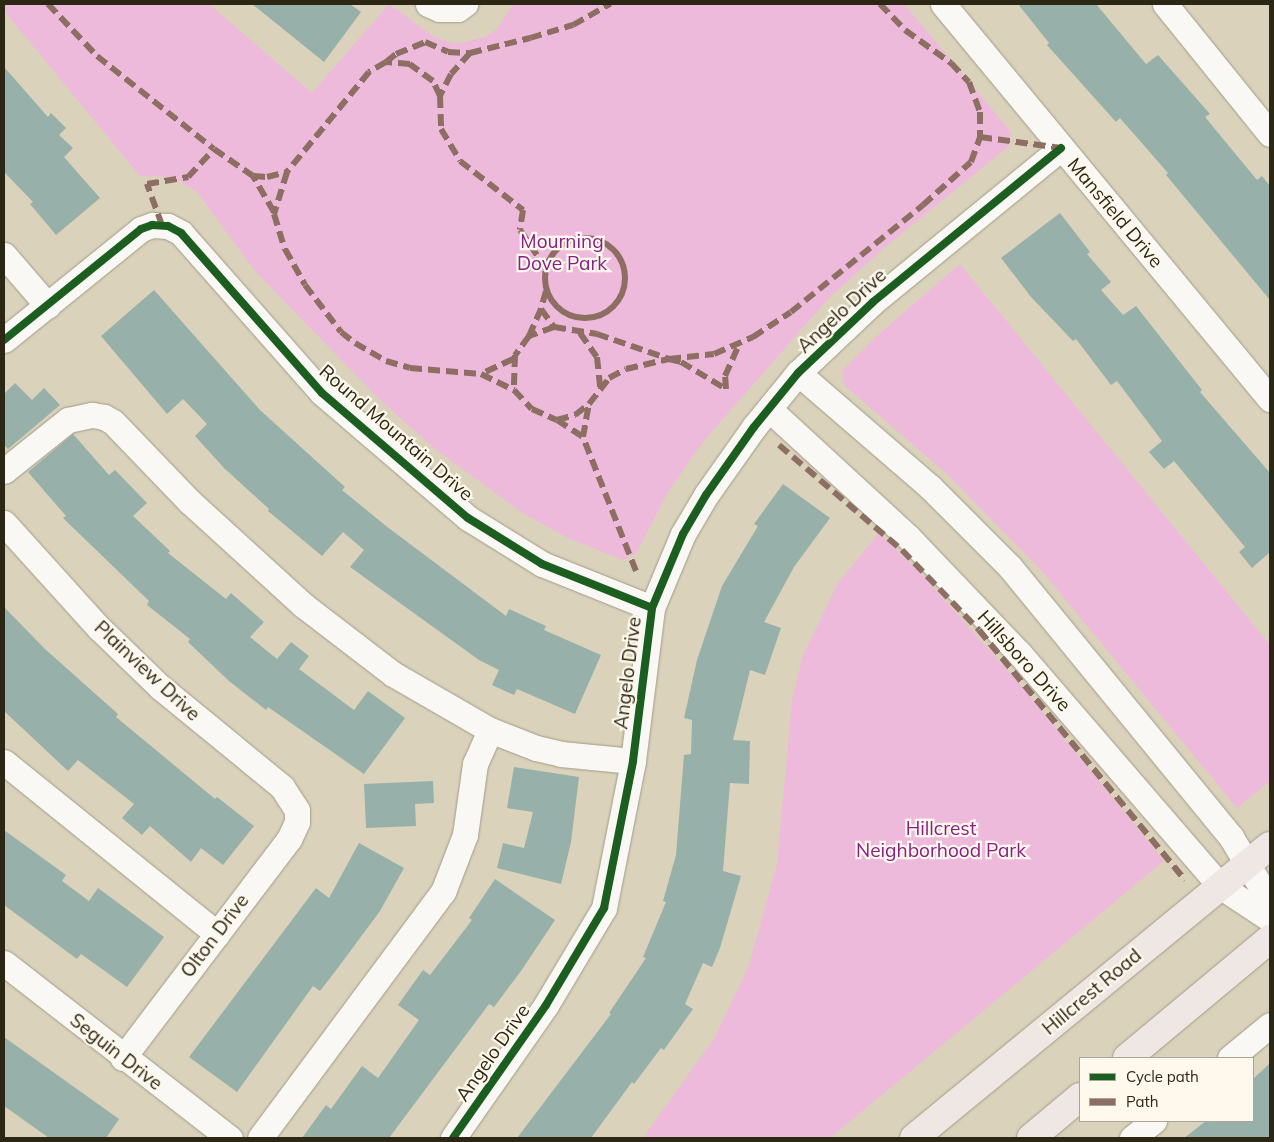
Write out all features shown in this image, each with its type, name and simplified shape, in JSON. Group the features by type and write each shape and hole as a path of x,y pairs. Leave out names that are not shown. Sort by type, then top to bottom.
{"main road":[{"name":"Hillcrest Road","path":"914,1138 1270,846"},
{"path":"1128,1057 1270,939"},
{"path":"1031,1138 1079,1099"}],"street":[{"path":"428,4 439,9 461,6"},
{"name":"Mansfield Drive","path":"943,4 1270,399"},
{"path":"1165,4 1270,134"},
{"name":"Angelo Drive","path":"453,1138 546,1005 604,908 633,761 652,608 683,534 706,495 768,408 798,373 873,302 1061,148"},
{"name":"Round Mountain Drive","path":"48,306 141,228 162,225 181,234 322,393 468,518 542,564 652,608"},
{"path":"4,255 48,306 4,340"},
{"path":"798,373 930,487 1010,567 1249,863 1270,902"},
{"name":"Hillsboro Drive","path":"768,408 908,538 1020,653 1220,886 1270,919"},
{"path":"4,471 68,420 92,415 113,422 190,502 303,605 393,674 490,730 561,754 633,761"},
{"name":"Plainview Drive","path":"4,523 112,641 160,688 282,787 297,810"},
{"path":"260,1138 443,892 465,835 475,764 490,730"},
{"path":"4,762 217,934"},
{"name":"Olton Drive","path":"123,1058 294,831 297,810"},
{"name":"Seguin Drive","path":"4,963 123,1058 230,1138"},
{"path":"1231,1057 1270,1025"},
{"path":"1132,1138 1153,1122"}],"green space":[{"name":"Mourning Dove Park","path":"4,4 209,4 312,93 389,4 434,37 457,44 485,37 497,29 513,4 904,4 1011,132 1009,146 883,249 829,298 703,442 668,492 636,554 623,560 568,538 524,514 435,449 379,399 255,271 197,192 173,177 140,176 4,11"},
{"path":"960,264 1270,645 1270,781 1237,808 1042,571 947,474 844,385 842,371 878,335"},
{"name":"Hillcrest Neighborhood Park","path":"879,533 921,574 1018,682 1164,861 830,1138 643,1138 715,1037 748,968 777,864 792,700 803,655 838,583"}],"building":[{"path":"252,4 350,4 361,12 324,62"},
{"path":"1018,4 1096,4 1146,64 1158,55 1210,114 1205,117 1257,180 1262,176 1270,186 1270,300 1166,175 1168,173 1120,118 1116,122 1047,45 1049,43"},
{"path":"4,67 48,117 51,113 66,128 59,135 73,148 64,157 100,198 56,235 30,204 33,202 4,172"},
{"path":"1060,213 1090,252 1087,254 1111,282 1101,290 1123,315 1136,306 1202,390 1200,392 1270,473 1270,552 1252,568 1239,552 1245,547 1174,461 1164,469 1149,452 1162,441 1117,381 1111,385 1076,339 1073,341 1031,297 1001,258"},
{"path":"154,290 260,410 345,487 342,490 386,526 506,616 509,609 546,626 544,630 601,655 575,714 517,689 514,695 492,685 499,670 479,660 350,567 364,550 343,532 322,556 268,511 269,509 224,468 195,436 207,424 183,399 167,414 101,336"},
{"path":"15,383 32,400 44,388 60,405 8,449 4,445 4,394"},
{"path":"73,434 109,475 115,470 147,503 133,516 170,551 168,553 226,599 231,593 264,622 250,637 277,659 291,642 309,656 299,669 354,710 368,691 405,718 364,774 268,707 266,710 229,681 188,642 190,639 147,605 149,601 63,518 66,516 28,472"},
{"path":"783,484 830,518 794,567 764,622 781,628 765,675 750,670 733,740 750,741 749,784 730,783 723,871 741,876 720,948 712,967 703,963 685,1004 693,1009 664,1050 661,1048 634,1084 632,1082 591,1138 517,1138 611,1014 609,1013 646,958 643,957 666,902 663,901 676,855 684,755 691,754 692,720 684,718 697,660 722,586 758,526 754,524"},
{"path":"4,607 45,649 118,714 116,717 215,799 217,797 254,826 223,865 201,848 191,862 150,826 142,835 122,818 134,804 78,760 68,771 4,711"},
{"path":"514,767 579,777 571,842 561,884 497,868 503,843 524,848 533,812 507,808"},
{"path":"433,781 434,803 415,804 416,826 366,828 364,784"},
{"path":"4,830 66,875 62,881 89,901 98,888 164,937 127,987 81,954 77,959 4,905"},
{"path":"359,843 404,868 380,911 337,969 320,991 313,986 237,1092 189,1057 316,888 329,898"},
{"path":"495,879 555,920 521,971 494,1007 489,1004 389,1138 302,1138 326,1105 331,1109 362,1066 378,1078 419,1020 398,1005 423,970 430,975 472,920 469,918"},
{"path":"4,1037 119,1119 106,1138 49,1138 4,1106"},
{"path":"1270,1063 1270,1138 1184,1138 1205,1122 1254,1122 1254,1078"}],"marked path":[{"path":"48,4 97,56 214,149 253,176"},
{"path":"386,62 396,54 425,42 448,52 470,53 530,38 573,25 610,4"},
{"path":"880,4 905,30 951,63 969,82 980,112 980,137 1061,148"},
{"path":"470,53 451,74 440,96 441,129 460,161 523,210 520,230 547,270"},
{"path":"440,96 433,81 410,64 386,62 369,72 287,172 274,214 285,249 305,285 341,332 355,343 386,361 410,368 481,374"},
{"path":"546,291 541,309 554,327 597,334 669,359 714,354 753,337 791,312 923,205 971,162 980,137"},
{"path":"162,225 147,184 188,177 214,149"},
{"path":"274,212 253,176 267,177 287,172"},
{"path":"577,238 593,238 607,244 619,256 625,270 625,278 625,286 619,300 607,312 593,318 577,318 563,312 551,300 545,286 545,270 551,256 563,244 577,238"},
{"path":"529,336 541,309"},
{"path":"554,327 529,336 515,355 514,390 532,409 557,420 583,437"},
{"path":"580,333 597,357 600,387"},
{"path":"636,571 583,437 589,404 609,378 626,369 669,359 681,362 726,389 725,376 739,344"},
{"path":"513,359 481,374 514,390"},
{"path":"557,420 575,415 589,404"},
{"path":"779,445 902,550 979,630 1185,880"}],"cycle path":[{"path":"453,1138 546,1005 604,908 633,761 652,608 683,534 706,495 754,427 798,373 873,302 1061,148"},
{"path":"4,340 141,229 152,225 168,226 181,233 322,393 468,518 542,564 652,608"}]}
